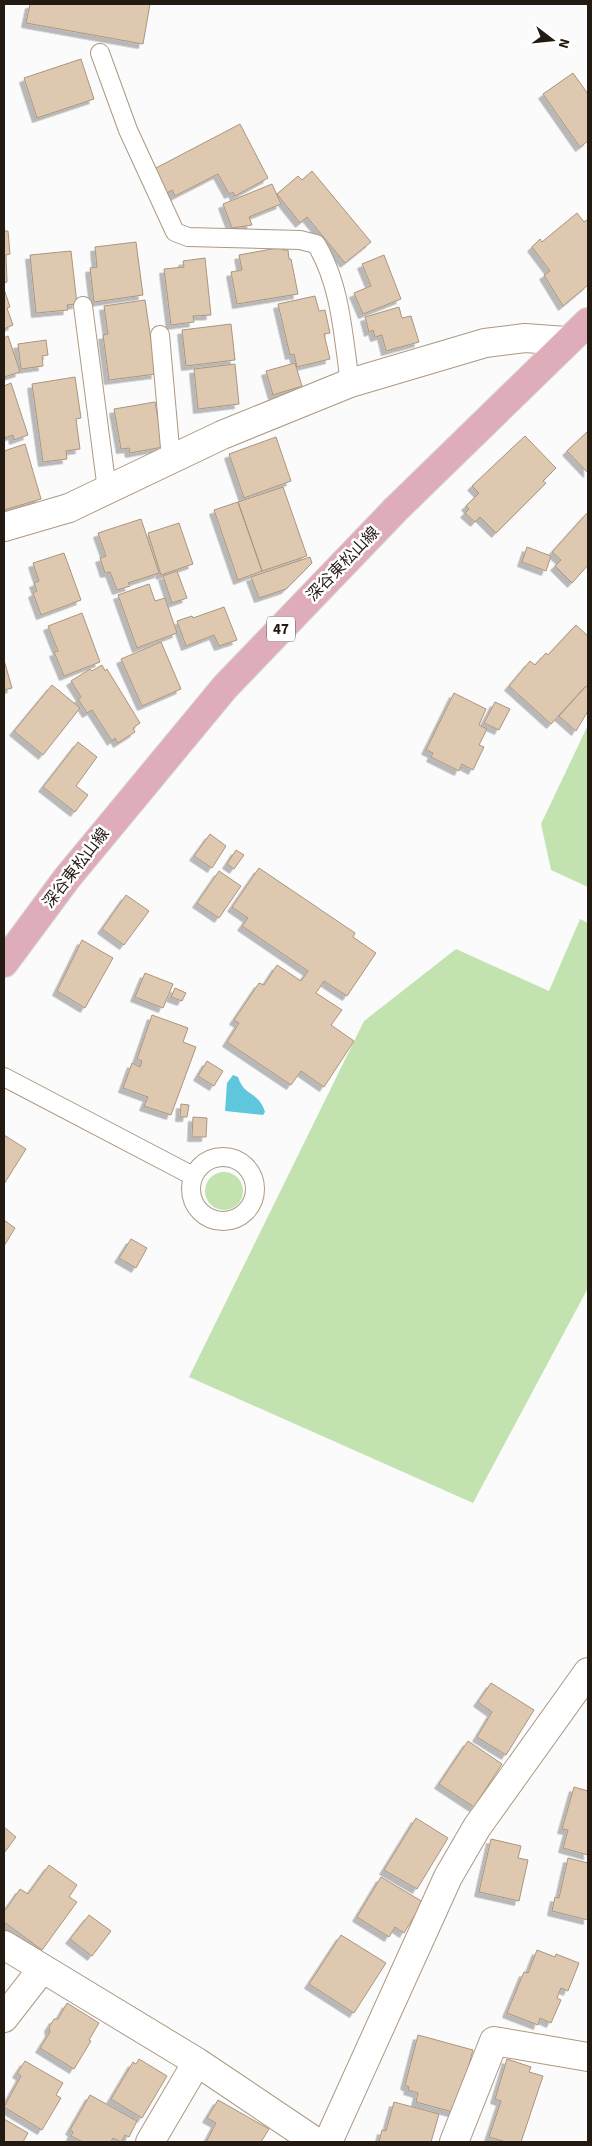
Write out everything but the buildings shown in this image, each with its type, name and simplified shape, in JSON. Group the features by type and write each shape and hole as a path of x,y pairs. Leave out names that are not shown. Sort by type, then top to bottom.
{"main road":[{"name":"深谷東松山線","path":"4,963 67,878 225,687 395,510 566,341 588,322"}],"street":[{"path":"4,527 69,508 222,435 350,383 485,343 525,338 566,341"},
{"path":"328,2142 448,1877 478,1827 588,1672"},
{"path":"4,1945 197,2062 316,2142"},
{"path":"4,2018 42,1969"},
{"path":"454,2142 494,2041 588,2057"},
{"path":"150,2142 197,2062"}],"lane":[{"path":"100,53 128,130 175,232 188,237 300,240 316,244 325,258 335,285 350,383"},
{"path":"83,306 107,490"},
{"path":"160,335 171,459"},
{"path":"4,1077 193,1176"}],"green space":[{"path":"588,725 588,887 551,870 541,824"},
{"path":"580,919 588,923 588,1288 473,1503 189,1377 364,1021 456,949 549,991"},
{"path":"224,1172 238,1177 243,1191 238,1205 224,1210 210,1205 205,1191 210,1177"}],"water":[{"path":"233,1075 238,1077 244,1088 259,1100 265,1112 263,1115 225,1111 227,1083"}]}
